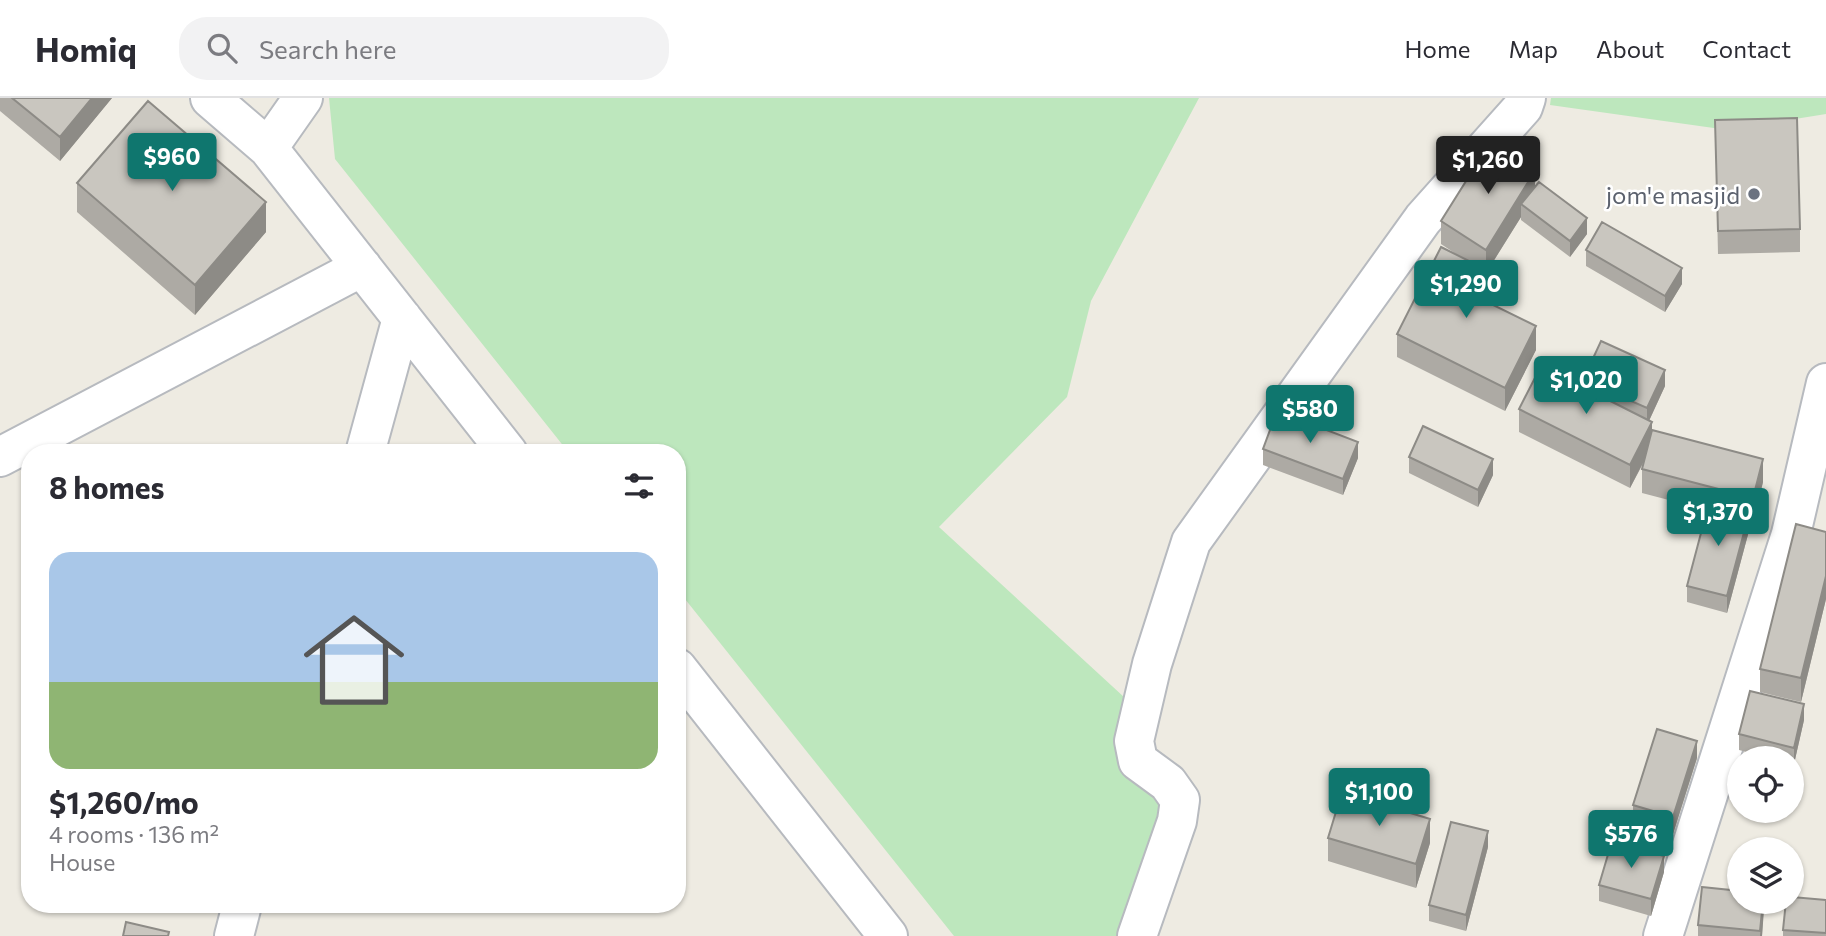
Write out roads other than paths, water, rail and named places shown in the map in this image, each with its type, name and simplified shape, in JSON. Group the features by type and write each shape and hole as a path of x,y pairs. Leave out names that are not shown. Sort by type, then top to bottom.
{"street":[{"path":"210,98 268,148 501,444"},
{"path":"268,148 303,98"},
{"path":"1137,936 1177,821 1180,800 1168,783 1138,761 1134,741 1152,664 1191,541 1423,219 1523,107 1526,98"},
{"path":"25,444 362,267"},
{"path":"367,444 402,318"},
{"path":"1664,936 1808,538 1826,383"},
{"path":"0,457 21,446"},
{"path":"686,679 888,936"},
{"path":"234,936 240,913"}],"place":[{"name":"jom'e masjid","path":"1754,194"}]}
